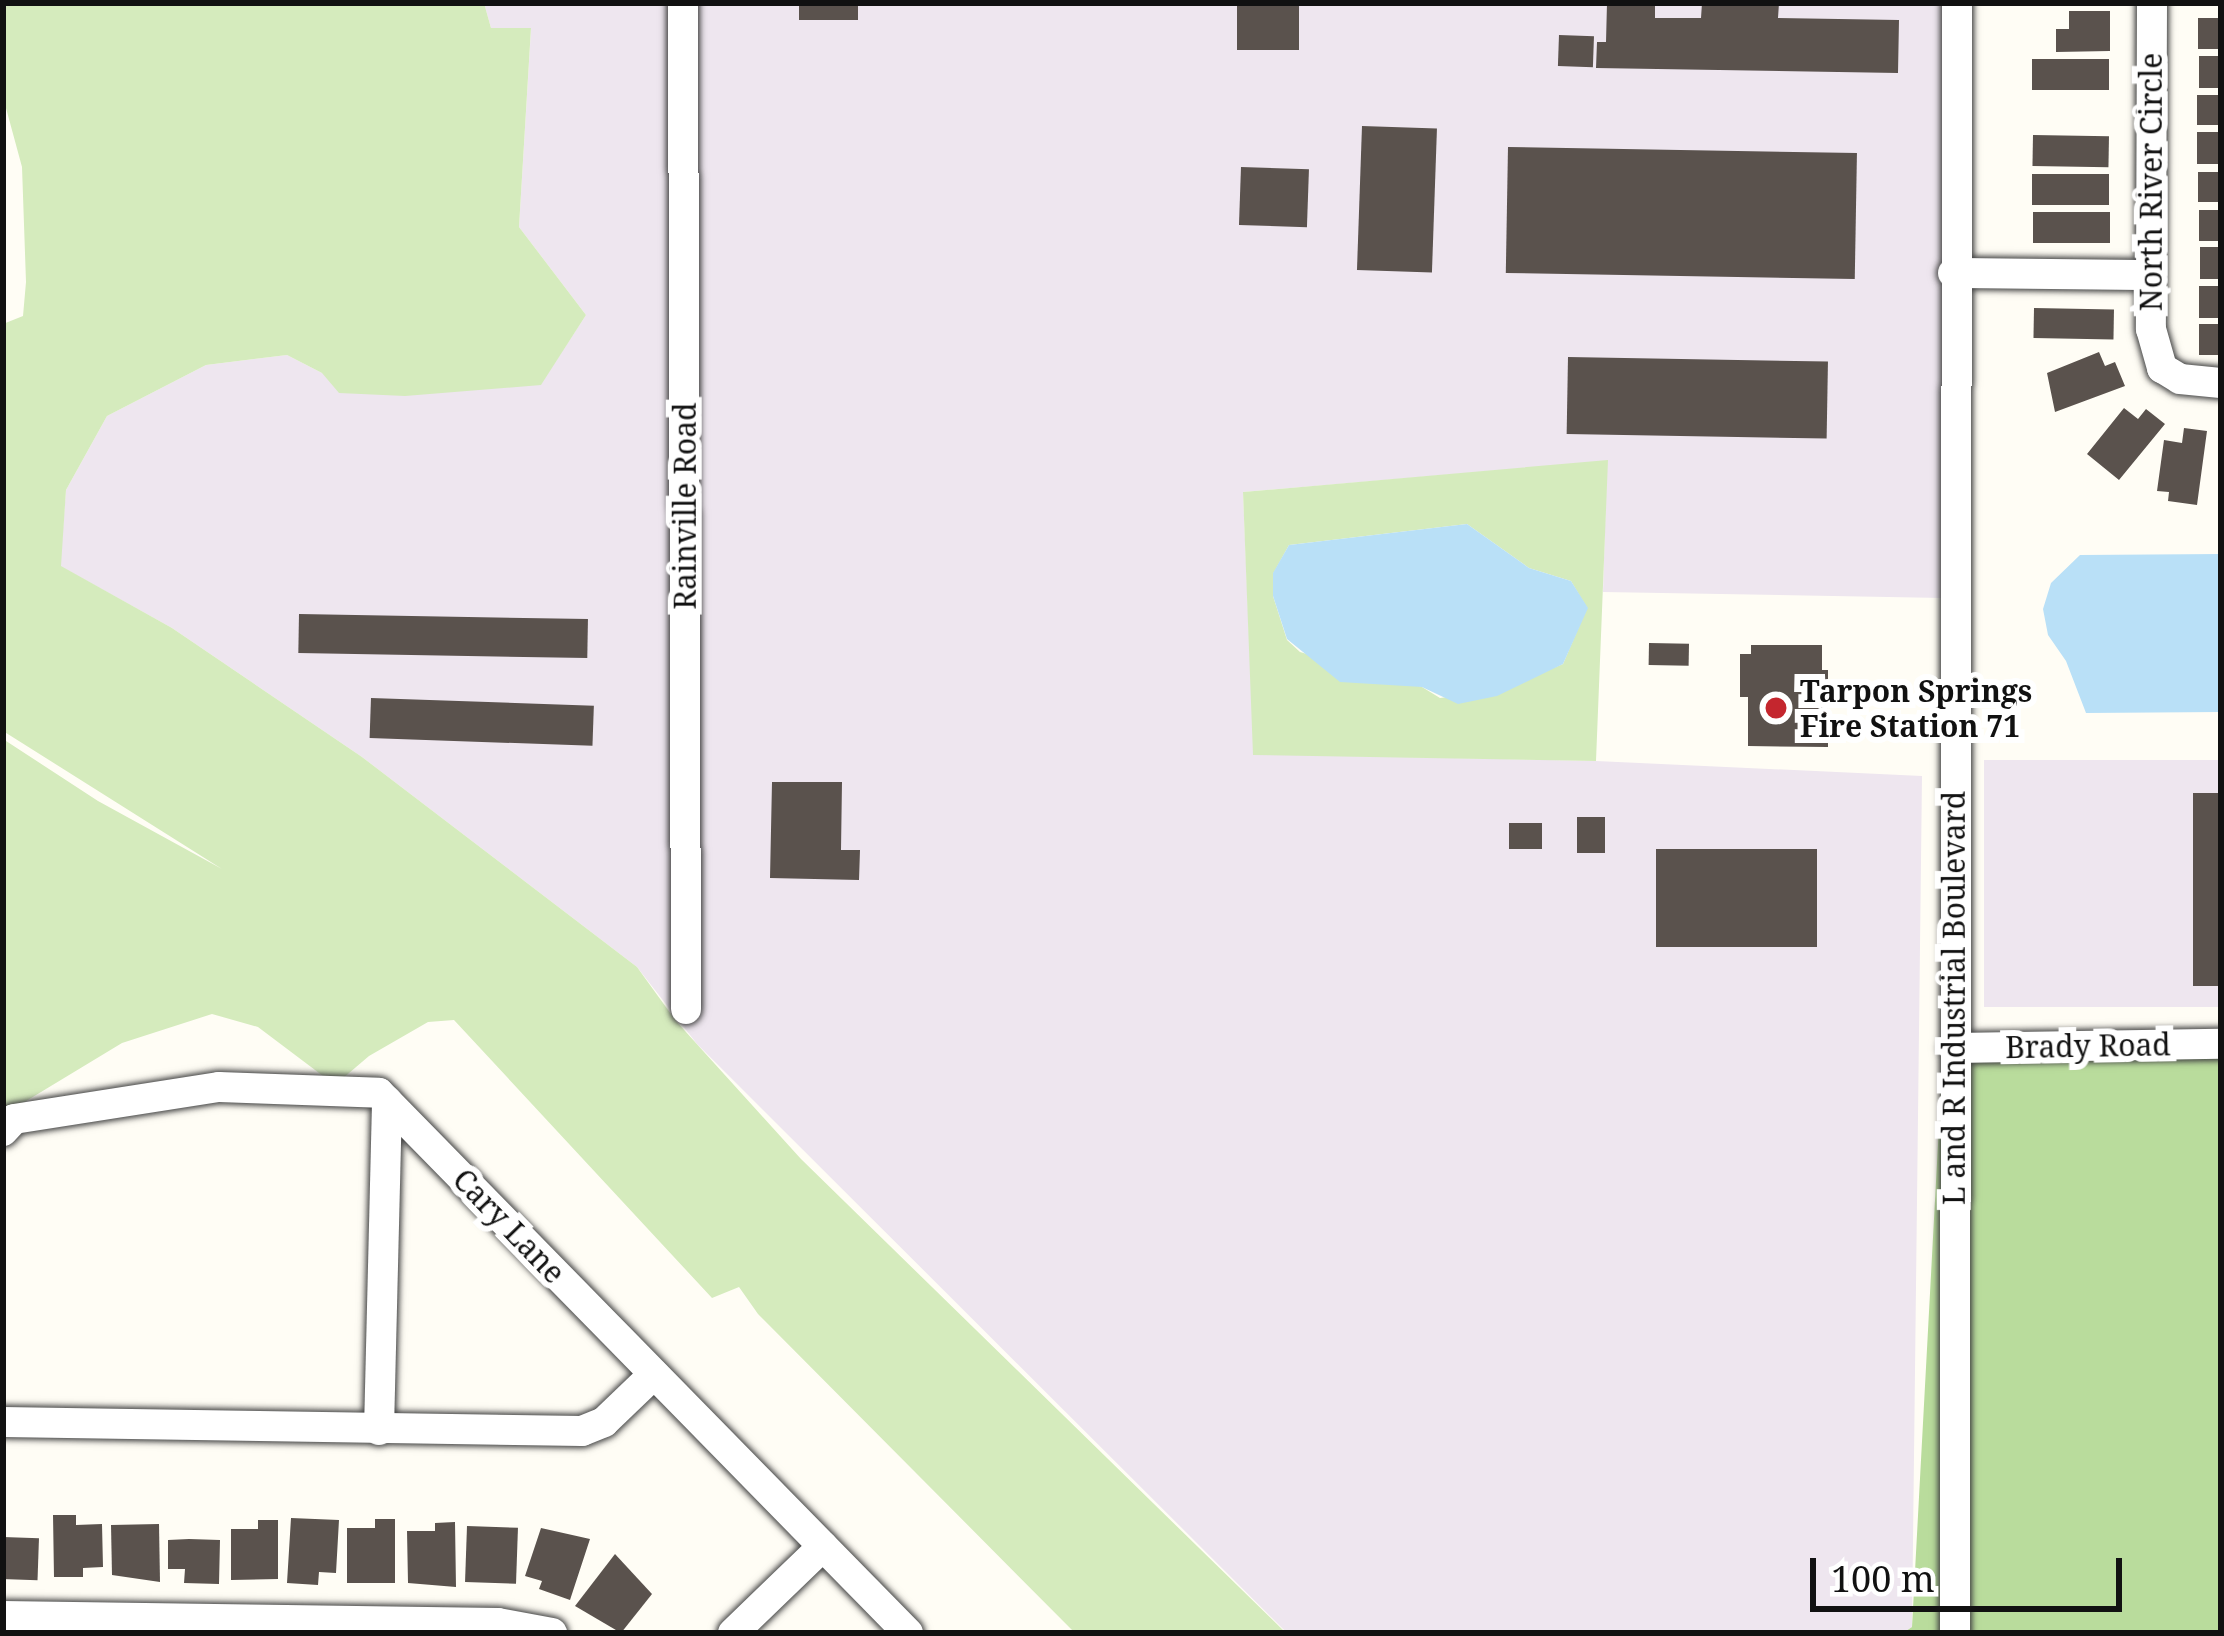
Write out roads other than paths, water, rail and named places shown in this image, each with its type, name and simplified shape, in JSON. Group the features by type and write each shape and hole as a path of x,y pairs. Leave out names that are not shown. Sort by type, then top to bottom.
{"street":[{"name":"Rainville Road","path":"682,3 686,1009"},
{"name":"L and R Industrial Boulevard","path":"1955,1633 1957,3"},
{"name":"North River Circle","path":"2152,3 2151,328 2162,368 2180,379 2221,383"},
{"path":"1954,273 2149,275"},
{"name":"Brady Road","path":"1954,1048 2221,1044"},
{"path":"3,1131 14,1119 219,1088 379,1093 387,1101 379,1430"},
{"name":"Cary Lane","path":"387,1101 908,1633"},
{"path":"3,1422 582,1431 604,1422 654,1374"},
{"path":"734,1633 823,1546"},
{"path":"3,1616 125,1626 346,1628 498,1623 551,1631"}],"water":[{"path":"1467,524 1529,568 1571,581 1588,608 1563,664 1497,696 1458,704 1422,687 1340,682 1287,639 1273,596 1273,573 1289,545"},
{"path":"2221,554 2221,712 2086,713 2066,661 2048,635 2043,609 2051,583 2080,555"}],"place":[{"name":"Tarpon Springs Fire Station 71","path":"1776,708"}]}
